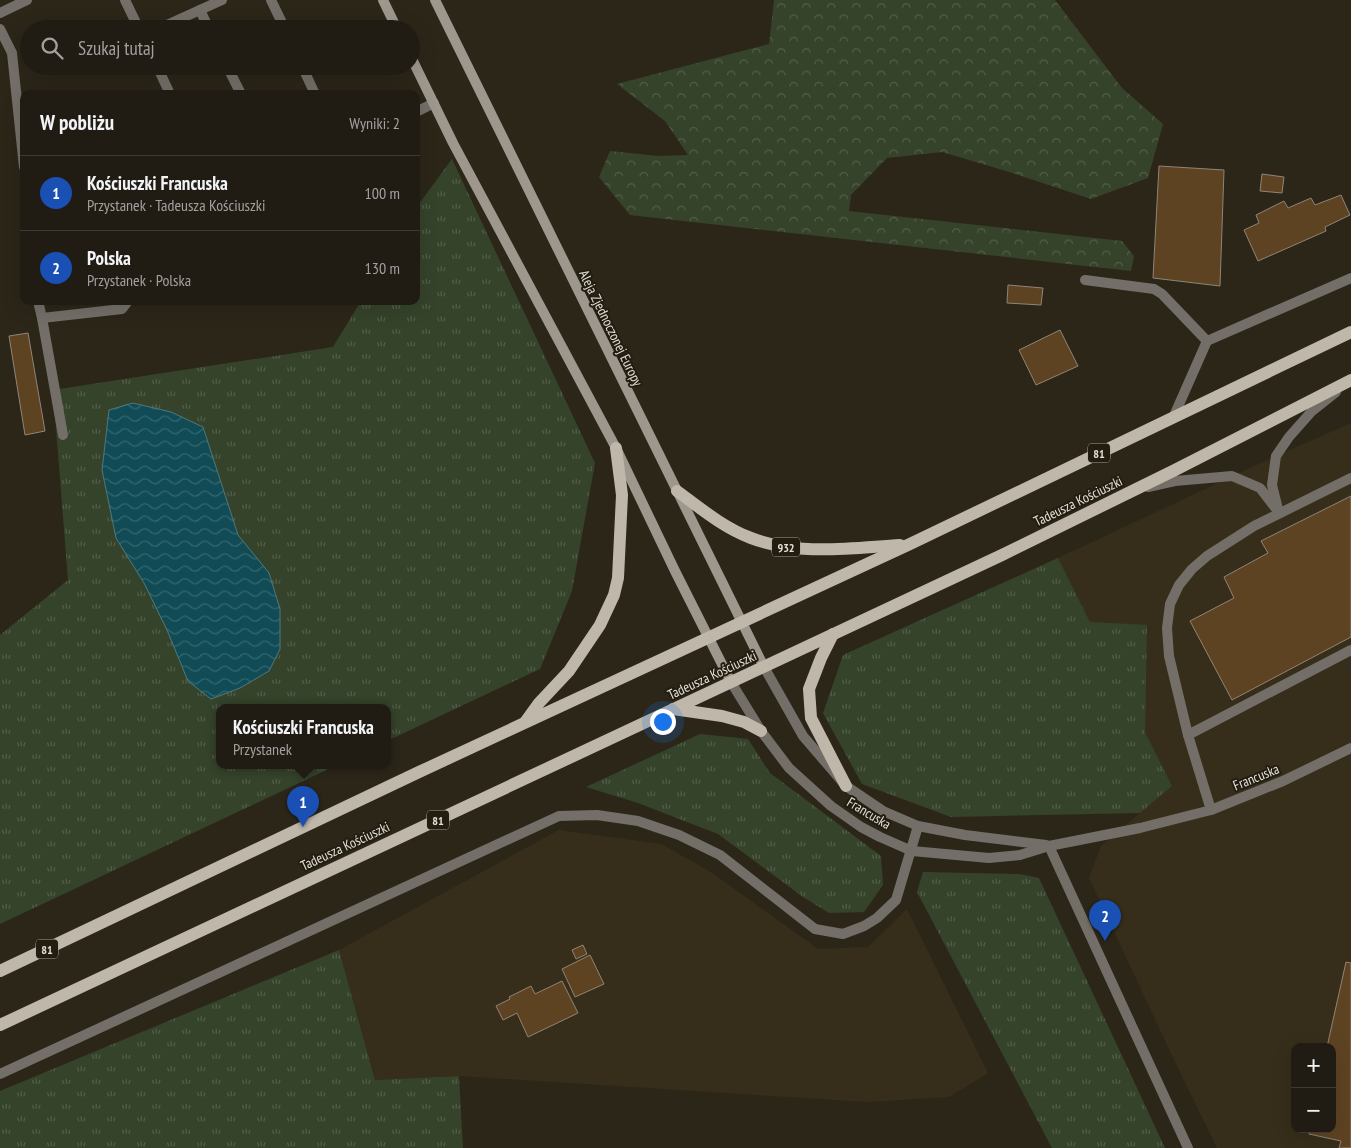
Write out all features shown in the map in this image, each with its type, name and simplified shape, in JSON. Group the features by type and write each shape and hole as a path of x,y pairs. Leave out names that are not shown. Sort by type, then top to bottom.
{"main road":[{"path":"383,0 393,20"},
{"name":"Aleja Zjednoczonej Europy","path":"435,0 764,667"},
{"path":"420,75 536,301 616,448 731,682"},
{"name":"81","path":"0,971 525,722 824,582 910,544 1351,332"},
{"name":"Tadeusza Kościuszki","path":"0,1025 1002,556 1351,380"},
{"path":"525,722 539,703 569,671 600,625 614,595 618,578 622,495 616,448"},
{"name":"932","path":"677,491 722,523 750,538 775,545 815,550 910,544"},
{"path":"833,634 809,689 811,718 846,786"},
{"path":"674,709 722,716 744,722 761,731"}],"street":[{"path":"0,13 27,0"},
{"path":"125,0 135,20"},
{"path":"178,20 222,0"},
{"path":"271,0 281,20"},
{"path":"200,10 205,20"},
{"path":"0,29 12,53 20,129"},
{"path":"161,75 168,90"},
{"path":"232,75 239,90"},
{"path":"306,75 313,90"},
{"path":"420,110 434,103"},
{"path":"1173,418 1207,341 1351,278"},
{"path":"1086,280 1154,289 1162,294 1207,341"},
{"path":"39,305 62,435"},
{"path":"42,318 122,309 125,305"},
{"path":"1279,513 1272,485 1276,456 1289,437 1312,411 1351,380"},
{"path":"1136,490 1175,481 1232,476 1260,488 1279,513"},
{"path":"1211,810 1188,735 1169,656 1167,628 1170,604 1179,586 1192,569 1229,541 1279,513 1351,478"},
{"path":"1188,735 1351,650"},
{"name":"Francuska","path":"764,667 803,736 846,786 883,811 918,826 965,835 1050,846"},
{"name":"Francuska","path":"731,682 761,731 789,768 831,806 880,837 912,850 989,858 1020,855 1050,846 1140,828 1211,810 1283,781 1351,748"},
{"path":"0,1074 559,816 597,815 638,821 679,835 720,855 815,930 843,934 864,926 877,918 896,900 918,826"},
{"path":"1050,846 1188,1148"}],"shaded area":[{"path":"1351,423 1351,1148 1217,1148 1089,878 1101,846 1172,786 1058,558"},
{"path":"559,830 661,844 711,872 818,949 868,947 907,909 988,1073 949,1097 867,1102 459,1076 375,1080 339,950"}],"green space":[{"path":"774,0 1055,0 1122,88 1163,124 1148,178 1091,199 942,152 887,158 851,195 849,211 1122,241 1134,256 1131,271 630,215 599,177 610,151 658,156 688,155 665,121 617,84 769,44"},
{"path":"452,159 595,463 572,591 540,669 391,739 391,704 216,704 216,769 329,769 0,924 0,635 68,580 53,390 333,347 359,305 420,305 420,203"},
{"path":"1058,558 1090,622 1147,625 1145,732 1172,786 1140,813 951,817 862,784 823,713 843,655"},
{"path":"700,734 748,739 770,773 881,856 883,885 864,912 829,913 803,897 718,834 638,803 586,787"},
{"path":"923,872 1020,874 1039,878 1165,1148 1052,1148 917,892"},
{"path":"339,950 375,1080 459,1076 463,1148 0,1148 0,1091"}],"water":[{"path":"133,403 171,412 203,427 238,535 269,573 280,609 280,649 269,671 240,688 211,699 188,681 167,630 144,583 116,538 102,470 109,410"}],"building":[{"path":"1159,166 1224,170 1220,286 1153,278"},
{"path":"1262,174 1284,177 1282,193 1260,191"},
{"path":"1341,195 1350,215 1325,227 1326,231 1258,261 1244,230 1259,223 1256,215 1284,201 1288,208 1311,198 1315,205"},
{"path":"1008,285 1043,288 1041,305 1007,303"},
{"path":"1060,330 1078,366 1036,385 1019,350"},
{"path":"28,333 45,431 25,435 9,336"},
{"path":"1351,496 1351,637 1232,700 1190,621 1234,598 1224,577 1268,553 1261,541"},
{"path":"583,945 587,954 576,959 572,950"},
{"path":"590,955 604,984 575,997 562,969"},
{"path":"1346,962 1351,963 1351,1148 1339,1148 1341,1141 1309,1134 1336,1133 1336,1043 1328,1043"},
{"path":"562,981 578,1013 528,1037 517,1013 503,1020 496,1006 510,999 509,997 531,986 535,994"}],"place":[{"name":"Kościuszki Francuska","path":"303,827"},
{"name":"Polska","path":"1105,941"}]}
